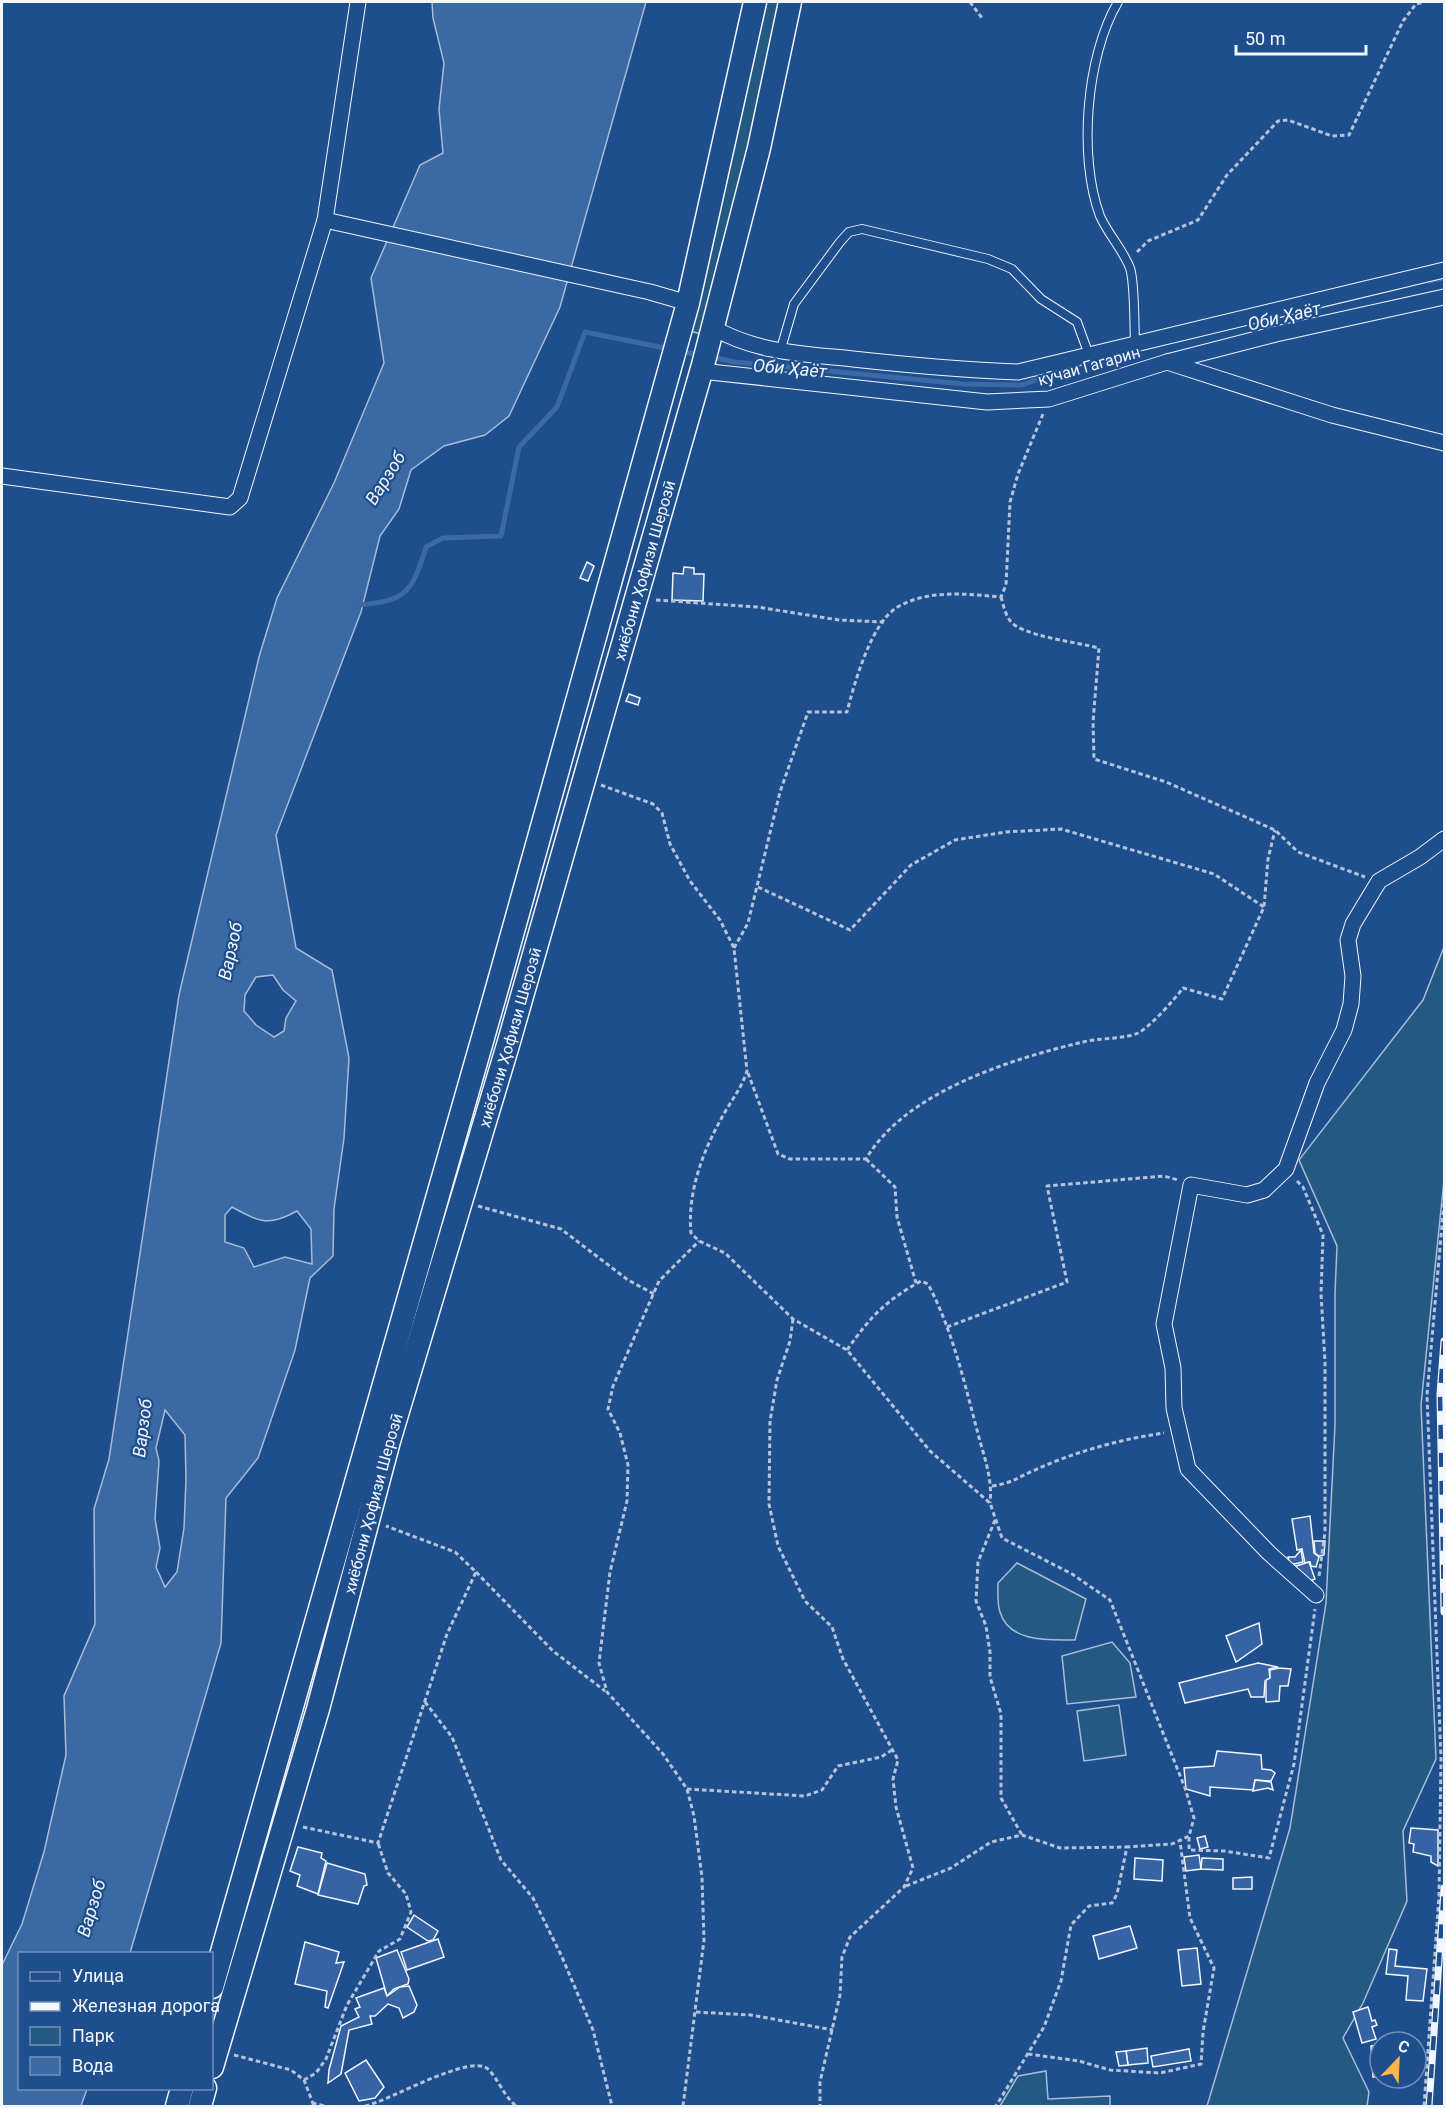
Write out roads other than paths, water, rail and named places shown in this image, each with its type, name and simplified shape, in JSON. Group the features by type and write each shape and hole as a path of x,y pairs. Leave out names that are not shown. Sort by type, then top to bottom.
{"main road":[{"name":"хиёбони Ҳофизи Шерозӣ","path":"213,1984 480,1049 688,303 755,2"},
{"name":"хиёбони Ҳофизи Шерозӣ","path":"214,2058 318,1709 368,1519 702,368 759,148 790,2"},
{"path":"723,141 759,148"},
{"path":"177,2106 181,2090"},
{"path":"200,2106 204,2090"}],"street":[{"path":"2,476 230,507 240,498 325,220 358,2"},
{"path":"325,220 650,292 688,303"},
{"path":"711,331 780,352 955,370 1018,372 1135,342 1444,270"},
{"name":"кӯчаи Гагарин","path":"702,368 987,402 1049,399 1167,362 1276,334 1444,297"},
{"path":"1167,362 1332,415 1444,443"},
{"path":"1316,1595 1269,1553 1188,1469 1174,1408 1173,1368 1164,1324 1191,1185 1247,1195 1264,1190 1286,1169 1317,1083 1344,1029 1351,1004 1353,976 1348,940 1353,924 1379,880 1420,857 1444,838"}],"lane":[{"path":"1118,2 1109,18 1087,114 1090,183 1101,218 1130,269 1135,342"},
{"path":"780,352 794,304 849,232 862,229 988,259 1012,269 1041,299 1077,322 1089,355"}],"water":[{"name":"Варзоб","path":"432,2 646,2 560,307 509,416 485,435 444,446 411,470 399,509 380,536 361,612 276,835 296,948 332,970 349,1058 344,1138 334,1209 333,1256 310,1278 295,1350 258,1458 226,1498 221,1643 130,1952 18,1952 18,2090 87,2090 81,2106 2,2106 2,1965 22,1924 44,1852 66,1755 64,1696 95,1624 94,1509 109,1459 179,995 259,657 277,598 334,483 384,363 371,278 420,165 443,153 439,109 444,63 433,18","holes":["273,975 283,990 296,1001 286,1018 284,1031 274,1037 256,1025 244,1011 245,995 256,977","232,1207 264,1221 279,1219 297,1211 311,1229 312,1264 285,1257 254,1267 244,1248 225,1242 225,1215","165,1410 185,1435 186,1480 184,1528 177,1572 165,1587 156,1567 160,1548 155,1519 159,1461 156,1448"]}],"waterway":[{"name":"Оби Ҳаёт","path":"1429,281 1444,278"},
{"name":"Оби Ҳаёт","path":"358,605 387,601 405,591 416,574 426,547 443,538 501,536 519,447 557,407 585,332 670,349"},
{"name":"Оби Ҳаёт","path":"679,351 699,355"},
{"name":"Оби Ҳаёт","path":"711,357 735,362 963,384 1022,385 1081,364"}],"railway":[{"path":"1444,1341 1440,1394 1444,1612"},
{"path":"1429,2106 1444,1888"}]}
